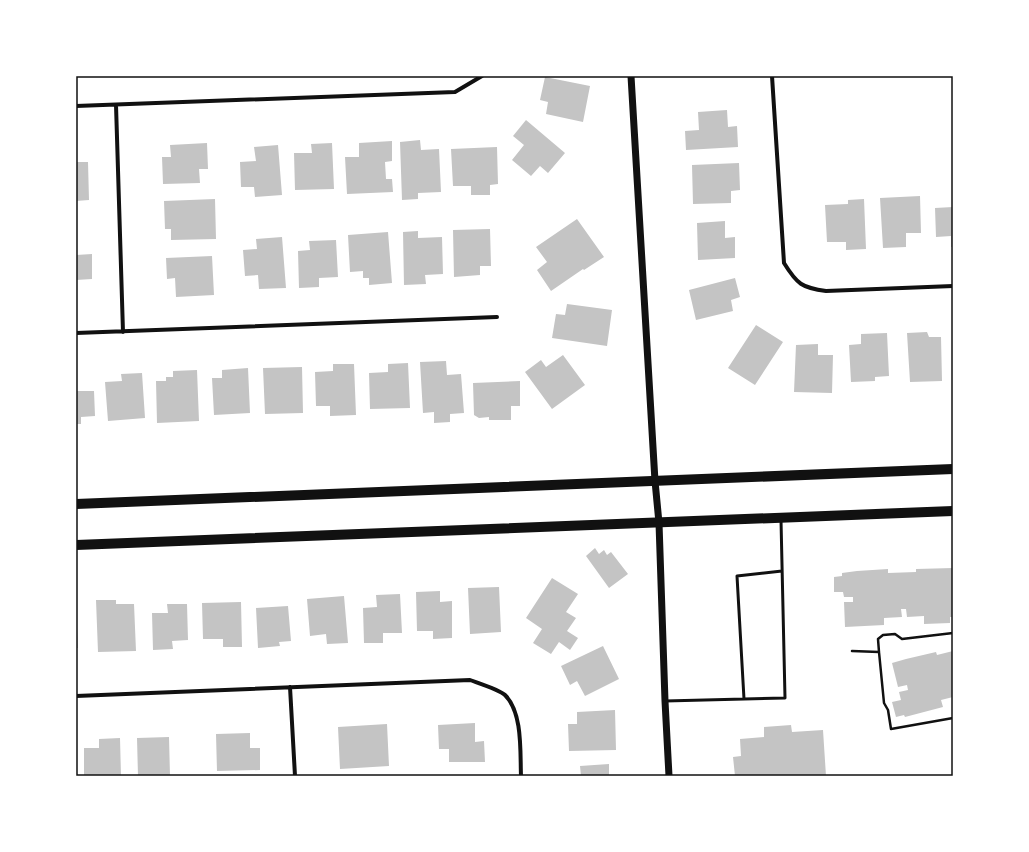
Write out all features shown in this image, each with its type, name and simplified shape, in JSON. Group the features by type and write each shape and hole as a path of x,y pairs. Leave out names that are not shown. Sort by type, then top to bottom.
{"main road":[{"path":"76,504 953,469"},
{"path":"76,545 953,511"}],"street":[{"path":"76,106 455,92 482,76"},
{"path":"631,76 655,481 659,523 669,776"},
{"path":"772,76 784,263 794,279 808,289 826,291 953,286"},
{"path":"116,105 122,332"},
{"path":"76,333 497,318"},
{"path":"76,696 470,680 504,694 514,707 518,726 521,776"},
{"path":"290,687 294,776"}],"lane":[{"path":"665,701 785,698 781,518"},
{"path":"744,699 737,576 782,572"}],"path":[{"path":"953,634 902,639 895,634 883,635 878,638 884,703 888,710 891,729 953,718"},
{"path":"852,651 879,652"}],"building":[{"path":"545,77 590,86 583,122 546,114 548,102 540,100"},
{"path":"727,110 728,127 737,126 738,147 686,150 685,131 699,130 698,112"},
{"path":"526,120 565,153 548,173 540,166 531,176 512,160 524,145 513,136"},
{"path":"420,140 421,150 439,149 441,192 418,193 418,199 402,200 400,142"},
{"path":"392,141 392,161 385,162 386,179 392,179 393,192 347,194 345,157 359,157 359,143"},
{"path":"207,143 208,169 199,169 200,183 163,184 162,157 171,157 170,145"},
{"path":"332,143 334,189 295,190 294,153 312,153 311,144"},
{"path":"278,145 282,195 255,197 254,187 241,187 240,162 256,161 254,147"},
{"path":"497,147 498,184 490,185 490,195 471,195 471,186 453,186 451,149"},
{"path":"76,162 88,162 89,200 76,201"},
{"path":"739,163 740,190 731,191 731,203 693,204 692,165"},
{"path":"920,196 921,233 906,233 906,247 883,248 880,198"},
{"path":"215,199 216,239 171,240 171,229 165,229 164,201"},
{"path":"864,199 866,249 846,250 846,242 827,242 825,205 848,204 848,200"},
{"path":"953,207 953,247 951,247 951,236 936,237 935,208"},
{"path":"577,219 604,257 584,270 583,269 551,291 537,270 547,262 536,247"},
{"path":"725,221 725,238 735,237 735,258 698,260 697,223"},
{"path":"490,229 491,266 480,266 480,275 454,277 453,230"},
{"path":"418,231 418,238 442,237 443,274 425,275 426,284 404,285 403,232"},
{"path":"388,232 392,283 369,285 369,278 363,278 363,271 350,272 348,235"},
{"path":"282,237 286,288 259,289 258,275 245,276 243,250 257,249 256,239"},
{"path":"336,240 338,277 319,278 319,287 299,288 298,251 310,250 309,241"},
{"path":"92,254 92,279 76,280 76,255"},
{"path":"212,256 214,295 176,297 175,278 167,279 166,258"},
{"path":"735,278 740,297 731,300 733,311 696,320 689,290"},
{"path":"567,304 612,310 607,346 552,338 556,314 565,315"},
{"path":"756,325 783,342 755,385 728,368"},
{"path":"927,332 929,337 941,337 942,381 910,382 907,333"},
{"path":"887,333 889,376 875,377 875,381 851,382 849,345 861,344 861,334"},
{"path":"818,344 818,355 833,355 832,393 794,392 796,345"},
{"path":"563,355 585,385 552,409 525,372 541,360 546,367"},
{"path":"446,361 447,375 461,374 464,413 450,414 450,422 434,423 434,412 423,413 420,362"},
{"path":"408,363 410,408 370,409 369,373 388,372 388,364"},
{"path":"333,364 354,364 356,415 330,416 330,406 316,406 315,372 333,371"},
{"path":"302,367 303,413 265,414 263,368"},
{"path":"248,368 250,413 214,415 212,378 222,378 222,370"},
{"path":"197,370 199,421 157,423 156,381 166,381 166,377 173,377 173,371"},
{"path":"142,373 145,418 108,421 105,382 122,381 121,374"},
{"path":"520,381 520,406 511,406 511,420 489,420 489,417 479,418 474,415 473,383"},
{"path":"76,391 94,391 95,416 81,417 81,424 76,424"},
{"path":"595,548 599,554 604,550 607,555 611,552 628,574 609,588 586,556"},
{"path":"953,568 953,617 950,617 950,623 924,624 924,616 907,617 906,609 901,609 902,617 884,618 884,625 845,627 844,602 853,602 853,597 844,597 843,592 834,592 834,577 842,576 842,573 857,571 888,569 888,573 916,572 916,569"},
{"path":"552,578 578,594 566,612 576,618 567,631 578,638 570,650 559,642 551,654 533,643 542,629 526,618"},
{"path":"499,587 501,632 470,634 468,588"},
{"path":"440,591 440,602 452,601 452,638 433,639 433,631 417,631 416,592"},
{"path":"400,594 402,633 383,633 383,643 364,643 363,608 377,607 376,595"},
{"path":"344,596 348,643 327,644 326,634 310,636 307,599"},
{"path":"96,600 116,600 116,604 134,604 136,651 98,652"},
{"path":"241,602 242,647 223,647 223,639 203,639 202,603"},
{"path":"167,604 187,604 188,640 172,641 173,649 153,650 152,613 168,613"},
{"path":"288,606 291,641 279,642 280,646 258,648 256,608"},
{"path":"77,628 78,648 76,648"},
{"path":"603,646 619,679 585,696 577,681 570,685 561,666"},
{"path":"953,651 953,697 941,700 943,707 905,717 904,715 896,717 892,702 901,700 899,692 908,690 907,685 898,687 892,663 936,652 937,655"},
{"path":"615,710 616,750 569,751 568,724 577,724 577,712"},
{"path":"475,723 475,742 484,741 485,762 449,762 449,749 439,749 438,725"},
{"path":"387,724 389,766 340,769 338,727"},
{"path":"791,725 792,732 823,730 826,776 735,776 733,757 741,756 740,739 764,737 764,727"},
{"path":"250,733 250,748 260,748 260,770 217,771 216,734"},
{"path":"169,737 170,776 138,776 137,738"},
{"path":"120,738 121,776 84,776 84,748 99,748 99,739"},
{"path":"609,764 609,776 581,776 580,766"}]}
